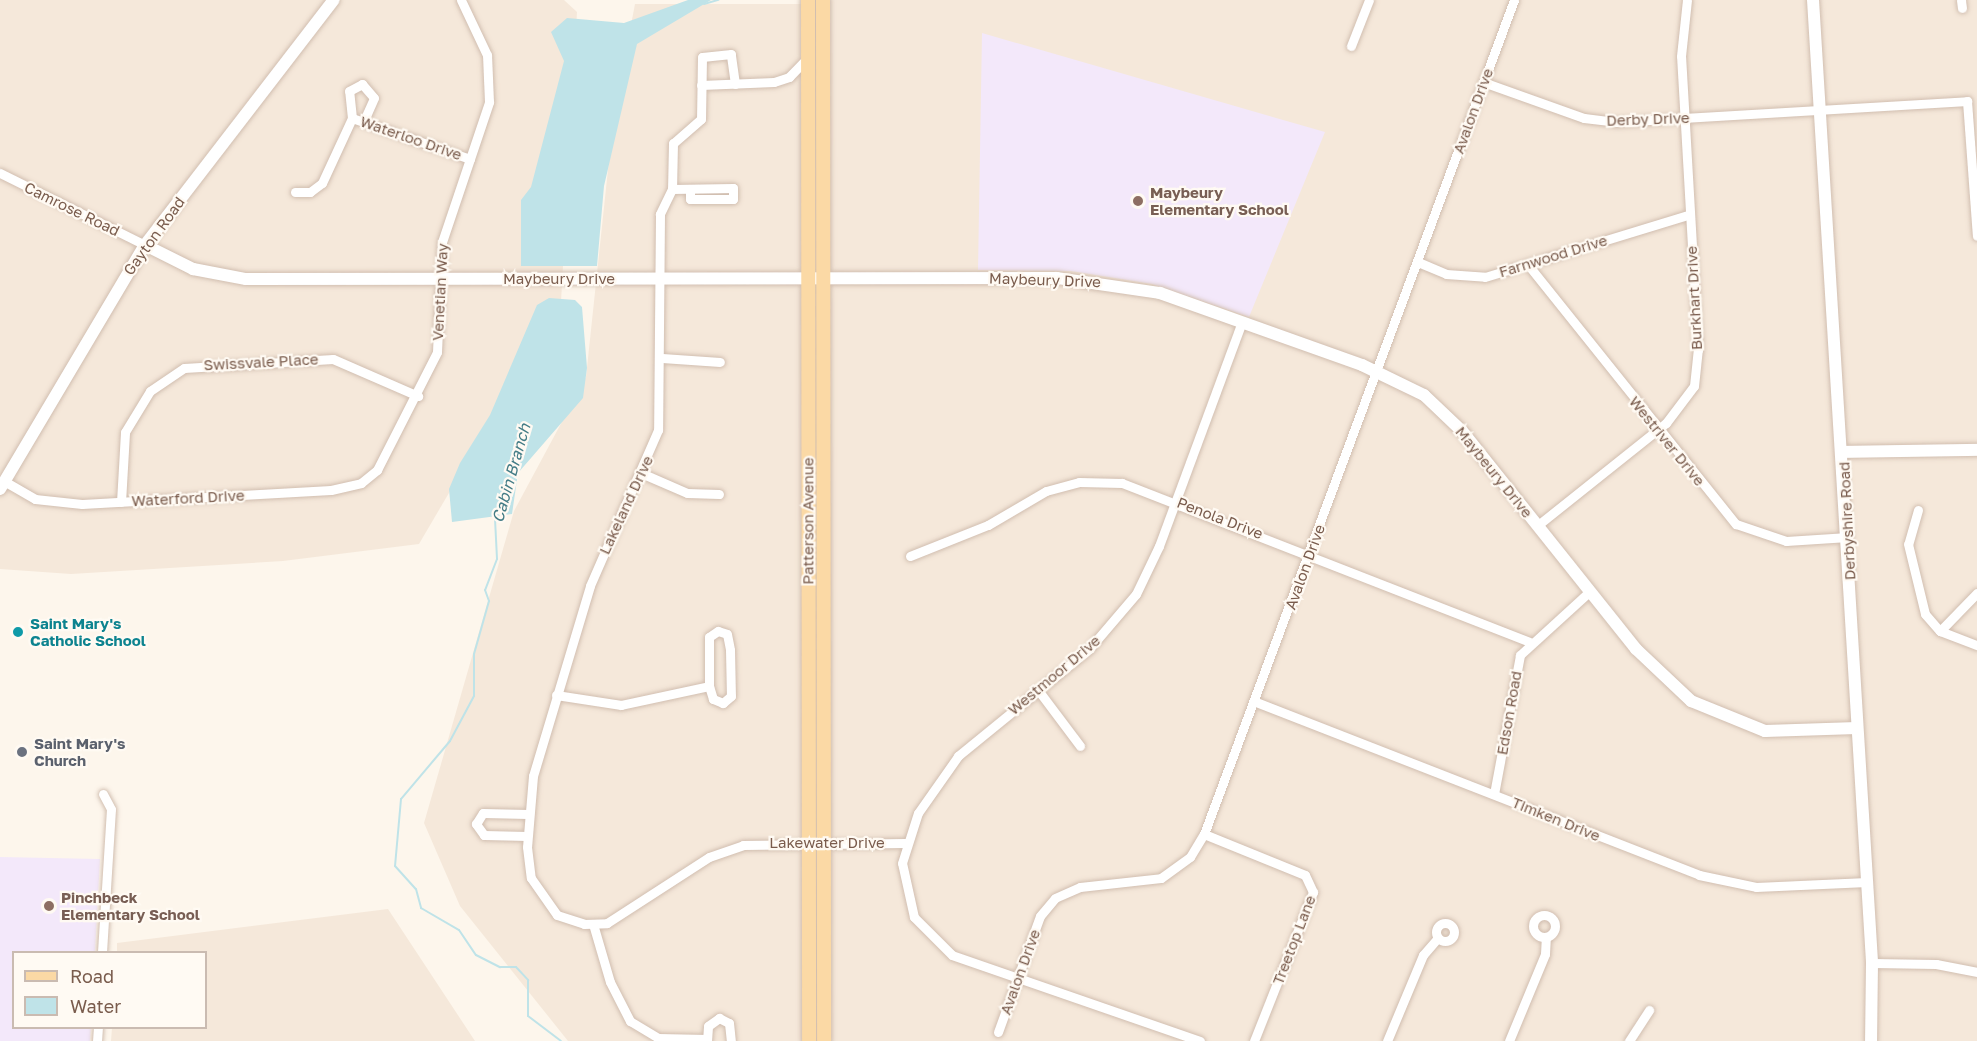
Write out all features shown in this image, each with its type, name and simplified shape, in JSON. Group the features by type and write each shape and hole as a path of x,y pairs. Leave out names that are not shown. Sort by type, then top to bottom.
{"main road":[{"name":"Patterson Avenue","path":"808,0 809,1041"},
{"name":"Patterson Avenue","path":"823,0 824,1041"}],"street":[{"name":"Gayton Road","path":"2,485 145,245 334,0"},
{"name":"Venetian Way","path":"373,474 418,396 438,346 442,242 489,102 490,78 482,40 461,0"},
{"path":"1351,46 1369,0"},
{"name":"Avalon Drive","path":"998,1032 1040,916 1055,898 1080,887 1161,878 1190,857 1204,834 1256,702 1514,0"},
{"name":"Burkhart Drive","path":"1538,525 1658,429 1685,403 1697,374 1688,215 1682,34 1687,0"},
{"name":"Derbyshire Road","path":"1812,0 1848,537 1872,963 1871,1041"},
{"name":"Lakeland Drive","path":"593,924 557,915 536,892 527,836 528,814 556,695 590,586 658,430 662,358 660,214 672,189 673,143 699,123 702,57 731,54 735,84"},
{"path":"701,85 785,79 808,57"},
{"name":"Derby Drive","path":"1483,82 1596,120 1685,118 1967,100 1977,236"},
{"path":"295,192 310,192 322,183 352,118 349,92 362,84 374,98 364,120"},
{"name":"Waterloo Drive","path":"352,118 364,120 470,159"},
{"name":"Camrose Road","path":"0,173 145,245"},
{"path":"672,189 690,189"},
{"name":"Farnwood Drive","path":"1418,262 1462,277 1529,266 1688,215"},
{"name":"Maybeury Drive","path":"145,245 193,269 230,278 1085,279 1160,293 1377,372 1444,411 1660,675 1712,713 1765,731 1857,728"},
{"name":"Westriver Drive","path":"1529,266 1729,517 1747,531 1786,541 1848,537"},
{"name":"Westmoor Drive","path":"905,843 932,790 958,756 1038,690 1121,615 1149,570 1242,322"},
{"path":"662,358 720,362"},
{"name":"Swissvale Place","path":"121,502 125,432 150,391 184,368 333,359 358,365 418,396"},
{"path":"1843,452 1977,450"},
{"path":"641,473 687,493 719,494"},
{"name":"Waterford Drive","path":"2,485 50,503 121,502 331,490 351,487 373,474"},
{"name":"Penola Drive","path":"910,556 1070,484 1122,483 1176,501 1529,642"},
{"path":"1917,510 1908,550 1920,603 1940,631 1977,645"},
{"name":"Edson Road","path":"1494,794 1515,672 1529,642 1590,591"},
{"path":"1940,631 1977,592"},
{"path":"721,631 729,638 729,699 716,702 709,686 709,637 721,631"},
{"path":"556,695 621,705 709,686"},
{"path":"1038,690 1080,746"},
{"name":"Timken Drive","path":"1256,702 1726,882 1791,888 1867,882"},
{"path":"102,951 111,809 103,794"},
{"path":"527,836 484,835 476,824 483,813 528,814"},
{"name":"Treetop Lane","path":"1204,834 1305,875 1313,892 1254,1041"},
{"name":"Lakewater Drive","path":"593,924 646,902 709,857 743,845 809,842 905,843 904,891 930,938 952,955 1200,1041"},
{"path":"593,924 610,982 630,1021 658,1038 707,1040 708,1026 722,1019 730,1026 731,1041"},
{"path":"1509,1041 1545,954 1546,937"},
{"path":"1387,1041 1423,955 1438,938"},
{"path":"1872,963 1936,964 1977,972"},
{"path":"1629,1041 1649,1010"}],"shaded area":[{"path":"0,0 564,0 577,12 561,302 419,544 283,561 71,574 0,569"},
{"path":"823,0 1977,0 1977,1041 823,1041"},
{"path":"635,4 808,4 809,1041 568,1041 460,906 424,823 514,511 586,377 614,113"},
{"name":"Maybeury Elementary School","path":"982,33 1325,132 1249,317 1152,284 1071,271 978,270"},
{"name":"Pinchbeck Elementary School","path":"0,857 100,859 95,951 12,951 12,1029 91,1029 90,1041 0,1041"},
{"path":"388,909 475,1041 111,1041 112,1029 207,1029 207,951 117,951 117,943"}],"water":[{"path":"688,0 711,0 637,44 604,186 597,266 521,266 521,200 531,187 564,61 551,32 567,18 624,23"},
{"path":"549,298 575,300 582,307 587,368 583,398 518,473 512,514 452,522 449,489 460,463 490,415 537,305"}],"waterway":[{"name":"Cabin Branch","path":"704,4 718,0"},
{"name":"Cabin Branch","path":"495,519 497,559 485,590 489,601 474,654 474,696 450,741 401,799 395,866 416,889 421,908 459,930 476,955 500,967 516,967 528,980 528,1016 561,1041"}],"place":[{"name":"Maybeury Elementary School","path":"1138,201"},
{"name":"Saint Mary's Catholic School","path":"18,632"},
{"name":"Saint Mary's Church","path":"22,752"},
{"name":"Pinchbeck Elementary School","path":"49,906"}]}
